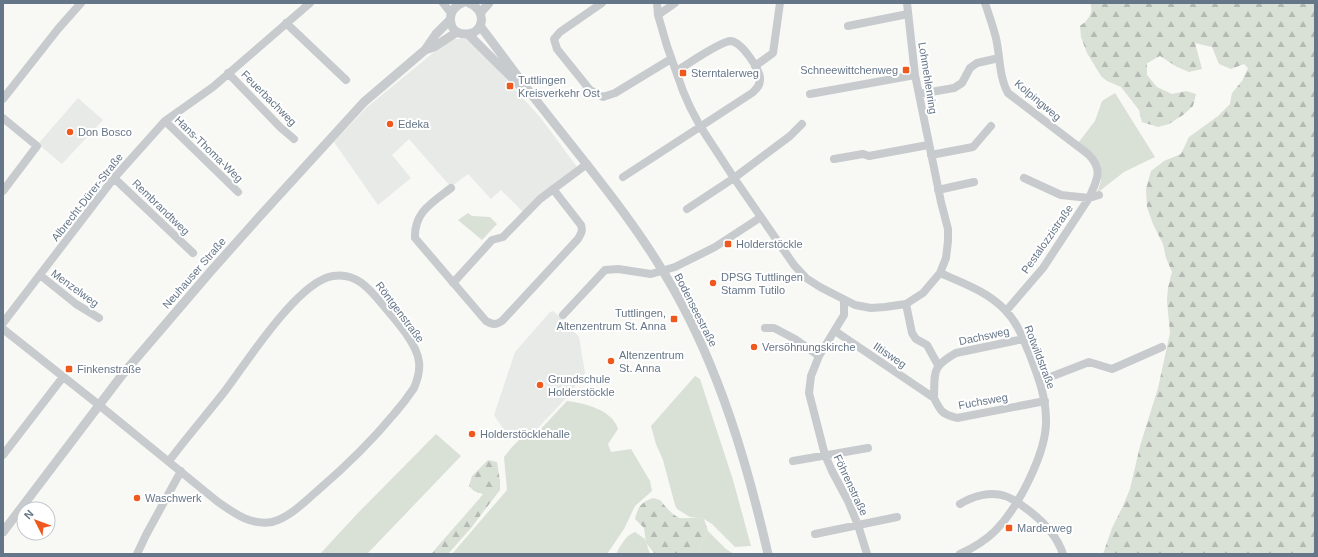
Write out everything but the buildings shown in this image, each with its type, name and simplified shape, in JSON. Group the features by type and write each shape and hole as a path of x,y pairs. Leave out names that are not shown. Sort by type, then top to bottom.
{"street":[{"path":"3,99 58,29 81,3"},
{"name":"Albrecht-Dürer-Straße","path":"3,329 40,275 114,178 165,122 213,87 310,3"},
{"path":"443,3 450,17 451,25 457,32 468,34 477,30 482,19 481,12 471,3"},
{"name":"Neuhauser Straße","path":"430,48 436,34 450,17 454,8 460,3"},
{"path":"481,12 489,3"},
{"path":"602,3 560,32 554,39 557,49 590,90 603,97 615,93 671,58"},
{"name":"Lohmehlenring","path":"656,3 658,15 671,58 685,96 700,126 794,265 806,278 820,287 855,305 871,308 906,304 923,293 940,273 946,258 948,229 928,145 915,75 907,3"},
{"path":"658,15 675,3"},
{"path":"755,66 773,53 780,3"},
{"name":"Kolpingweg","path":"985,3 996,40 1008,93 1068,138 1093,159 1098,170 1097,180 1089,198"},
{"path":"848,26 908,14"},
{"path":"286,23 346,80"},
{"name":"Bodenseestraße","path":"480,26 541,107 613,196 636,229 673,289 690,321 730,419 747,472 768,554"},
{"name":"Neuhauser Straße","path":"3,532 122,375 211,271 349,118 364,102 430,48 457,32"},
{"name":"Bodenseestraße","path":"468,34 541,107"},
{"path":"623,177 752,93 758,87 760,82 760,76 745,51 737,44 730,41 719,45 676,71"},
{"path":"919,94 954,88 962,83 970,68 977,64 999,58"},
{"name":"Feuerbachweg","path":"228,73 281,128 294,139"},
{"path":"810,94 915,75"},
{"path":"3,118 37,146 3,191"},
{"name":"Hans-Thoma-Weg","path":"165,122 238,192"},
{"path":"687,210 734,178 790,136 802,124"},
{"path":"931,156 973,147 991,126"},
{"path":"834,159 862,154 870,156 928,145"},
{"path":"453,283 492,240 503,237 540,198 587,164"},
{"name":"Rembrandtweg","path":"114,178 193,253"},
{"name":"Pestalozzistraße","path":"1024,178 1060,195 1089,198 1099,195"},
{"path":"938,190 974,182"},
{"path":"450,188 422,212 415,227 415,238 486,321 493,325 502,321 582,233 583,230 581,225 553,189"},
{"name":"Pestalozzistraße","path":"1006,311 1043,268 1089,198"},
{"path":"563,315 605,270 618,269 651,274 675,267 715,247 761,217"},
{"name":"Rotwildstraße","path":"940,273 983,293 1006,311 1018,326 1040,381 1045,401 1046,421 1044,440 1038,460 1016,502 996,531 973,548 960,554"},
{"name":"Menzelweg","path":"40,275 76,304 98,318"},
{"name":"Röntgenstraße","path":"99,405 233,513 248,520 263,523 280,519 302,504 348,464 380,430 415,386 420,366 416,349 394,318 363,282 351,277 340,275 317,281 309,287 283,314 169,461"},
{"name":"Föhrenstraße","path":"844,300 844,315 819,356 811,376 809,392 825,455 848,501 858,525 867,554"},
{"path":"906,304 912,333 916,339 927,344 938,365 934,398"},
{"path":"765,328 774,328 819,356"},
{"path":"3,329 99,405"},
{"name":"Iltisweg","path":"834,331 934,398"},
{"name":"Dachsweg","path":"938,365 956,353 1023,339"},
{"path":"1040,381 1089,362 1112,368 1162,347"},
{"path":"3,455 63,377"},
{"name":"Fuchsweg","path":"934,398 941,411 948,416 957,418 1045,401"},
{"name":"Föhrenstraße","path":"793,461 868,448"},
{"path":"137,554 181,471"},
{"path":"960,504 978,496 994,494 1005,496 1035,515 1051,531 1063,554"},
{"name":"Föhrenstraße","path":"815,534 897,517"}],"shaded area":[{"path":"450,39 468,39 487,58 540,117 577,167 525,214 501,190 491,199 468,174 451,187 409,139 392,155 411,178 378,205 334,142 366,108"},
{"name":"Don Bosco","path":"78,98 103,120 62,164 38,144"},
{"name":"Grundschule Holderstöckle","path":"553,311 579,337 585,373 567,397 536,430 524,431 514,440 504,430 494,415 515,352 550,312"}],"green space":[{"path":"1090,3 1315,3 1315,554 1103,554 1112,528 1130,489 1140,446 1158,388 1170,333 1167,301 1168,287 1172,272 1166,258 1163,244 1153,224 1147,207 1146,189 1151,171 1164,161 1181,154 1189,137 1218,116 1230,104 1232,93 1242,81 1248,68 1244,64 1231,69 1219,64 1212,47 1195,43 1202,69 1189,72 1177,67 1160,56 1147,63 1147,75 1157,87 1172,94 1186,91 1196,94 1193,106 1169,124 1158,127 1142,122 1139,110 1121,87 1107,81 1101,76 1087,53 1081,37 1080,26 1090,16"},
{"path":"1115,93 1155,157 1124,172 1097,193 1101,181 1101,170 1078,143 1095,121 1102,101"},
{"path":"468,213 472,216 490,217 497,224 482,240 458,220"},
{"path":"695,376 700,379 733,480 751,546 735,547 712,524 704,519 690,517 677,509 675,505 663,460 656,444 651,426"},
{"path":"567,401 589,406 604,412 610,417 615,422 618,429 608,444 611,452 631,449 650,481 652,491 635,506 624,529 607,554 452,554 507,490 504,457 525,434 537,433"},
{"path":"436,434 461,456 367,554 320,554 356,515"},
{"path":"488,460 497,462 500,490 471,528 448,554 431,554 483,494 474,491 469,486 472,476"},
{"path":"653,498 660,500 677,517 704,519 708,531 696,554 655,554 646,543 644,528 635,519 640,506"},
{"path":"708,531 726,549 734,554 696,554"},
{"path":"635,532 645,539 650,554 616,554 626,538"}],"place":[{"name":"Schneewittchenweg","path":"906,70"},
{"name":"Sterntalerweg","path":"683,73"},
{"name":"Tuttlingen Kreisverkehr Ost","path":"510,86"},
{"name":"Edeka","path":"390,124"},
{"name":"Don Bosco","path":"70,132"},
{"name":"Holderstöckle","path":"728,244"},
{"name":"DPSG Tuttlingen Stamm Tutilo","path":"713,283"},
{"name":"Tuttlingen, Altenzentrum St. Anna","path":"674,319"},
{"name":"Versöhnungskirche","path":"754,347"},
{"name":"Altenzentrum St. Anna","path":"611,361"},
{"name":"Finkenstraße","path":"69,369"},
{"name":"Grundschule Holderstöckle","path":"540,385"},
{"name":"Holderstöcklehalle","path":"472,434"},
{"name":"Waschwerk","path":"137,498"},
{"name":"Marderweg","path":"1009,528"}]}
